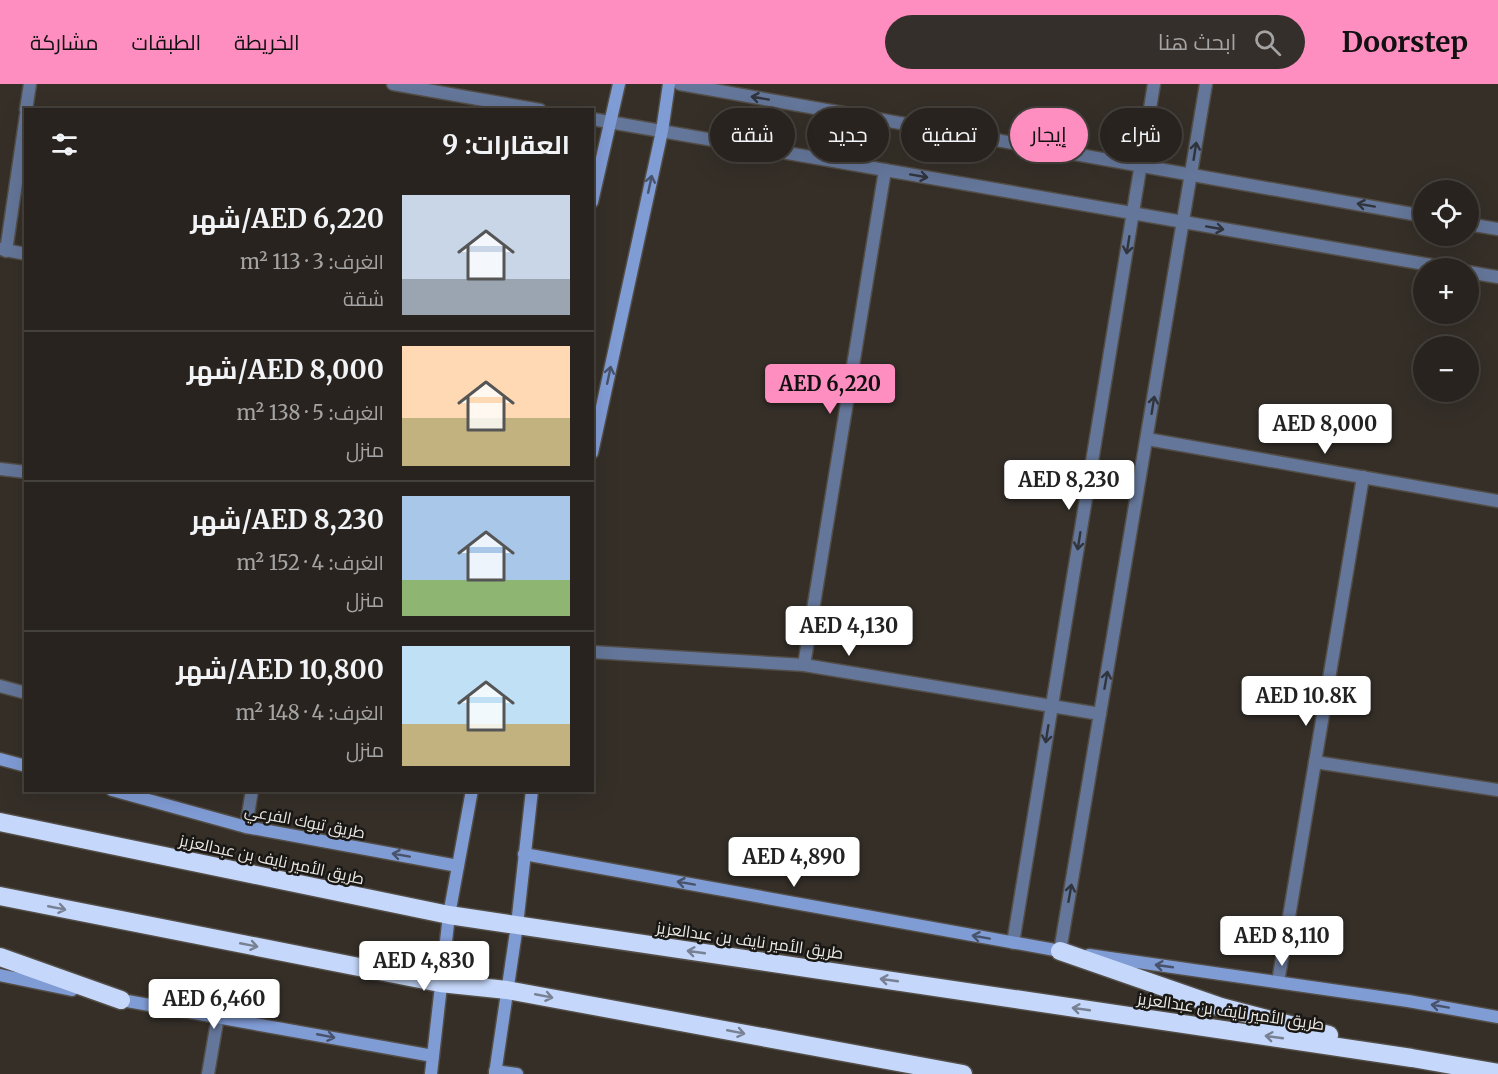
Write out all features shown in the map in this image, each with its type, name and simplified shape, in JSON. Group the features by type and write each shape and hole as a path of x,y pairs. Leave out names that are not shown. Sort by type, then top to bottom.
{"highway":[{"name":"طريق الأمير نايف بن عبدالعزيز","path":"0,822 448,915 1412,1058 1498,1073"},
{"path":"0,896 440,983 507,990 963,1074"},
{"path":"1060,951 1221,1007 1412,1058"},
{"path":"0,957 121,1000"}],"main road":[{"path":"594,194 619,84"},
{"path":"594,444 662,131 669,84"},
{"path":"0,759 24,765"},
{"name":"طريق تبوك الفرعي","path":"118,792 246,827 458,866"},
{"path":"431,1074 448,915 472,792"},
{"path":"517,1074 495,1072 517,925 532,792"},
{"path":"524,854 1060,951 1278,982 1498,1017"},
{"path":"0,975 121,1000 433,1056"}],"street":[{"path":"26,108 30,84"},
{"path":"393,84 529,108"},
{"path":"680,84 1413,214"},
{"path":"1013,943 1154,84"},
{"path":"1060,951 1206,84"},
{"path":"594,119 1413,262"},
{"path":"24,127 3,250 24,254"},
{"path":"804,665 885,170"},
{"path":"1479,226 1498,229"},
{"path":"1479,274 1498,277"},
{"path":"1147,439 1498,501"},
{"path":"0,469 24,472"},
{"path":"1278,982 1363,477"},
{"path":"594,652 804,665 1100,714"},
{"path":"0,686 24,692"},
{"path":"1315,762 1498,790"},
{"path":"246,827 252,792"},
{"path":"208,1074 218,1016"}]}
